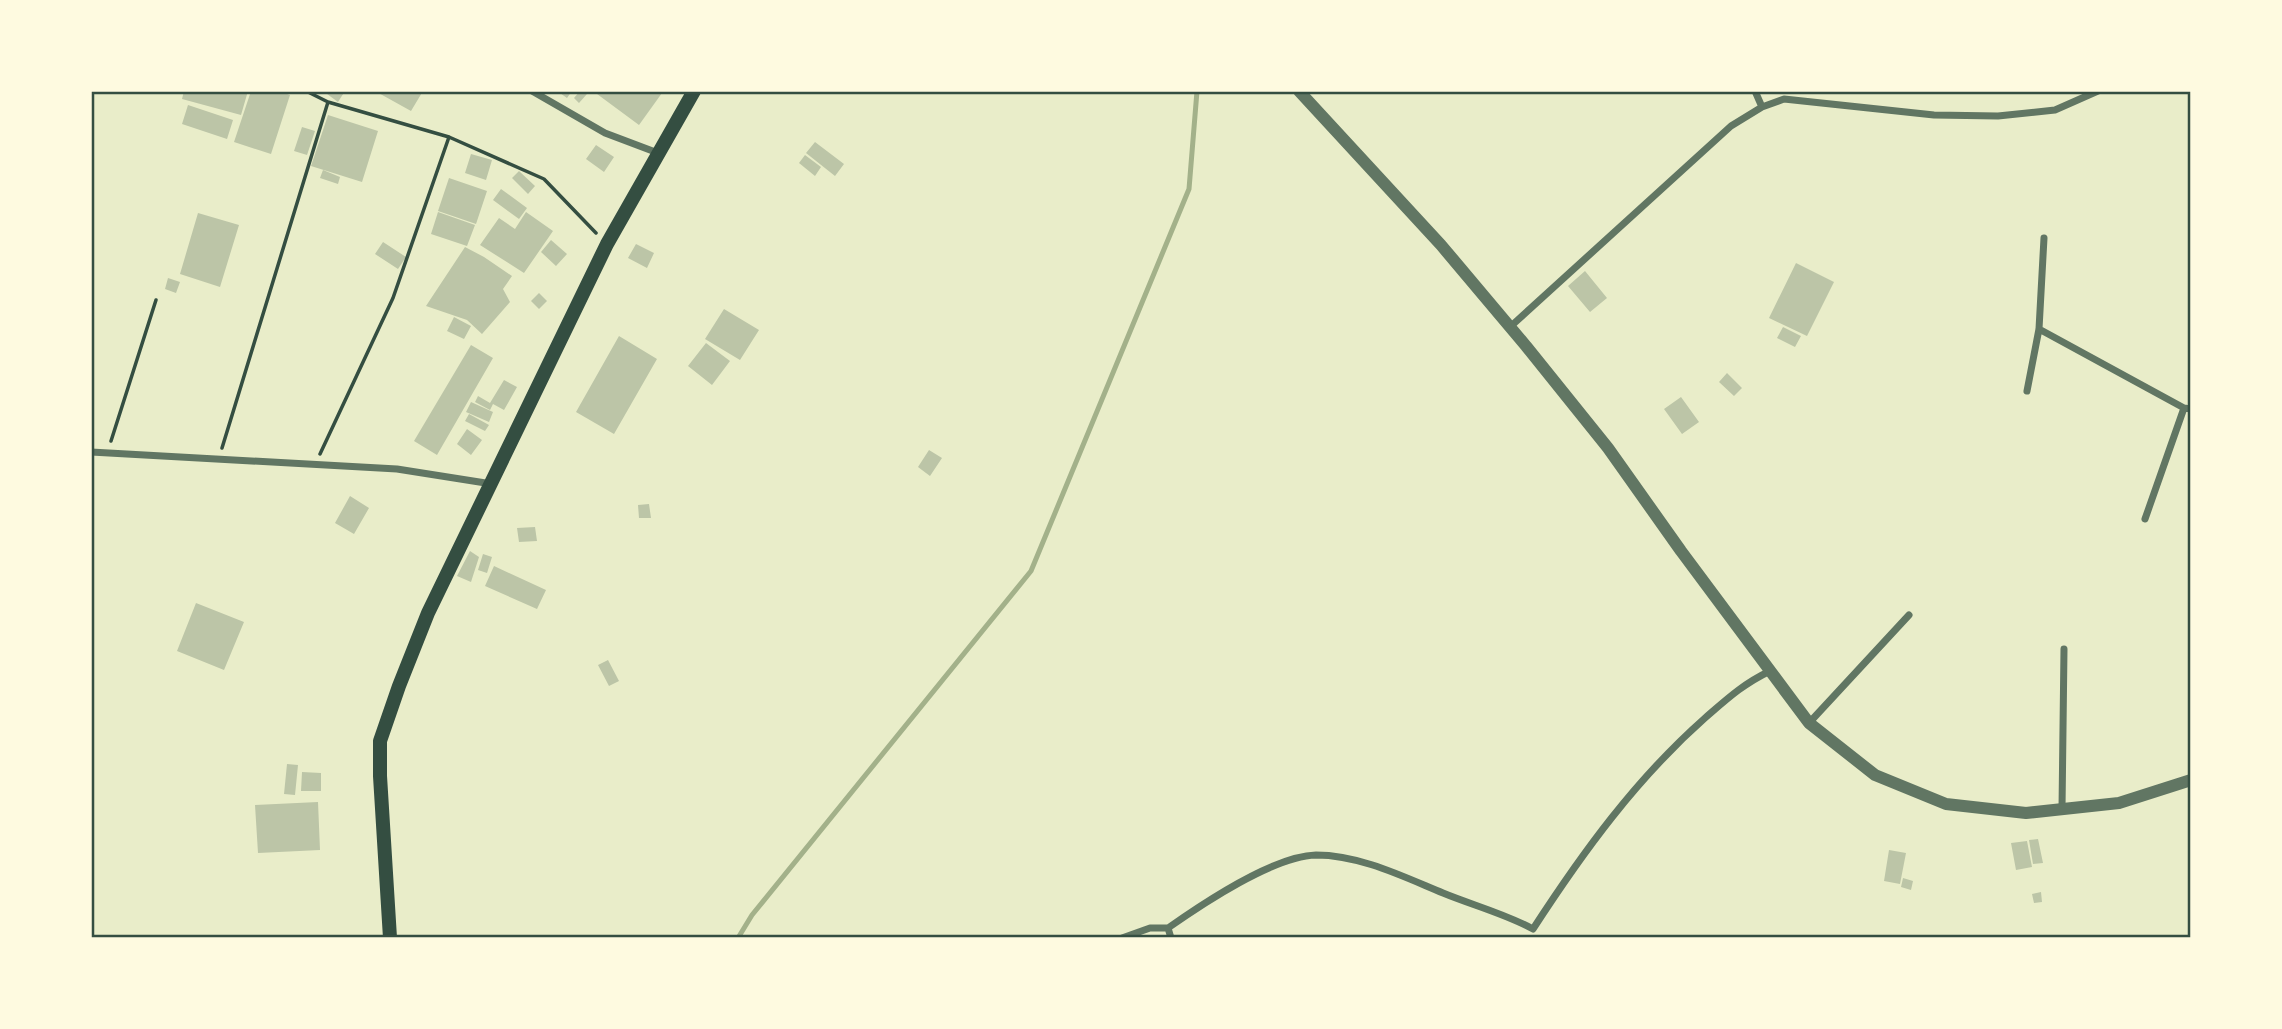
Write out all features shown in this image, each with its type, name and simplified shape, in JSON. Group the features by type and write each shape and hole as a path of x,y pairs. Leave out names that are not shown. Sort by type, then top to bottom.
{"main road":[{"path":"390,938 380,741 399,686 428,613 493,484 607,244 694,91"}],"street":[{"path":"532,91 605,133 658,153"},
{"path":"1299,91 1441,245 1608,448 1809,723 1875,775 1946,804 2026,813 2119,803 2191,780"},
{"path":"1755,91 1762,107"},
{"path":"1510,327 1731,126 1762,107 1784,99 1934,115 1998,116 2054,110 2098,91"},
{"path":"2027,391 2039,329 2045,238"},
{"path":"2039,329 2188,408 2145,519"},
{"path":"91,452 397,469 493,484"},
{"path":"1809,723 1909,615"},
{"path":"2062,809 2064,649"},
{"path":"1533,929 1608,820 1637,786 1682,739 1745,683 1770,671"},
{"path":"1122,938 1150,928 1168,928 1237,884 1286,861 1315,855 1361,862 1409,879 1533,929 1540,938"},
{"path":"1168,928 1171,938"}],"path":[{"path":"306,91 328,102 449,137 544,179 607,244"},
{"path":"218,460 328,102"},
{"path":"315,465 393,298 449,137"},
{"path":"108,453 156,300"}],"building":[{"path":"184,91 248,91 241,115 182,99"},
{"path":"251,91 279,91 290,95 271,154 234,142"},
{"path":"323,91 345,91 338,102"},
{"path":"375,91 423,91 411,111"},
{"path":"557,91 572,91 567,98"},
{"path":"580,91 587,94 579,103 574,98"},
{"path":"593,91 659,91 662,93 639,125"},
{"path":"188,105 233,120 227,139 182,124"},
{"path":"328,115 378,131 362,182 311,166"},
{"path":"302,127 315,131 307,155 294,151"},
{"path":"815,142 844,164 835,176 806,153"},
{"path":"596,145 614,157 604,172 586,159"},
{"path":"471,154 492,160 486,180 465,173"},
{"path":"805,155 821,167 815,176 799,163"},
{"path":"323,170 340,177 338,184 320,178"},
{"path":"519,171 535,186 528,194 512,178"},
{"path":"449,178 487,191 476,224 438,211"},
{"path":"501,189 527,208 519,219 493,200"},
{"path":"438,212 475,225 467,246 431,234"},
{"path":"526,212 553,231 524,273 480,245 499,218 515,229"},
{"path":"198,213 239,225 220,287 180,274"},
{"path":"551,240 567,254 556,266 541,252"},
{"path":"383,242 406,257 398,269 375,254"},
{"path":"636,244 654,253 647,268 628,258"},
{"path":"465,247 512,276 503,289 510,302 482,334 467,320 426,306"},
{"path":"1796,263 1834,282 1807,336 1769,318"},
{"path":"1585,271 1607,298 1590,312 1568,286"},
{"path":"168,278 180,282 176,293 165,289"},
{"path":"539,293 547,301 539,309 531,301"},
{"path":"724,309 759,330 740,360 705,339"},
{"path":"454,317 471,326 464,339 447,331"},
{"path":"1783,327 1801,336 1795,347 1777,338"},
{"path":"619,336 657,359 614,434 576,412"},
{"path":"706,343 730,361 712,385 688,366"},
{"path":"471,345 493,358 437,455 414,441"},
{"path":"1727,373 1742,388 1734,396 1719,382"},
{"path":"504,380 517,387 504,410 493,404 490,410 475,402 478,396 490,403"},
{"path":"1681,397 1699,422 1682,434 1664,409"},
{"path":"471,402 493,412 489,422 466,412"},
{"path":"469,414 489,425 485,431 465,421"},
{"path":"467,429 482,440 471,455 457,444"},
{"path":"929,450 942,458 930,476 918,467"},
{"path":"350,496 369,508 354,534 335,523"},
{"path":"649,504 651,518 639,518 638,505"},
{"path":"535,527 537,541 519,542 517,528"},
{"path":"470,551 479,557 471,582 457,576"},
{"path":"483,554 492,557 487,573 478,570"},
{"path":"494,566 546,590 537,609 485,586"},
{"path":"196,603 244,622 224,670 177,651"},
{"path":"608,660 619,681 609,686 598,665"},
{"path":"287,764 298,765 295,795 284,794"},
{"path":"302,772 321,773 321,791 301,791"},
{"path":"318,802 320,850 258,853 255,805"},
{"path":"2038,839 2043,863 2033,864 2029,840"},
{"path":"2027,841 2032,867 2016,870 2011,843"},
{"path":"1889,850 1906,853 1900,884 1884,881"},
{"path":"1903,878 1913,881 1911,890 1901,887"},
{"path":"2041,892 2042,902 2034,903 2032,894"}],"waterway":[{"path":"738,938 752,915 1031,571 1189,189 1197,91"}]}
